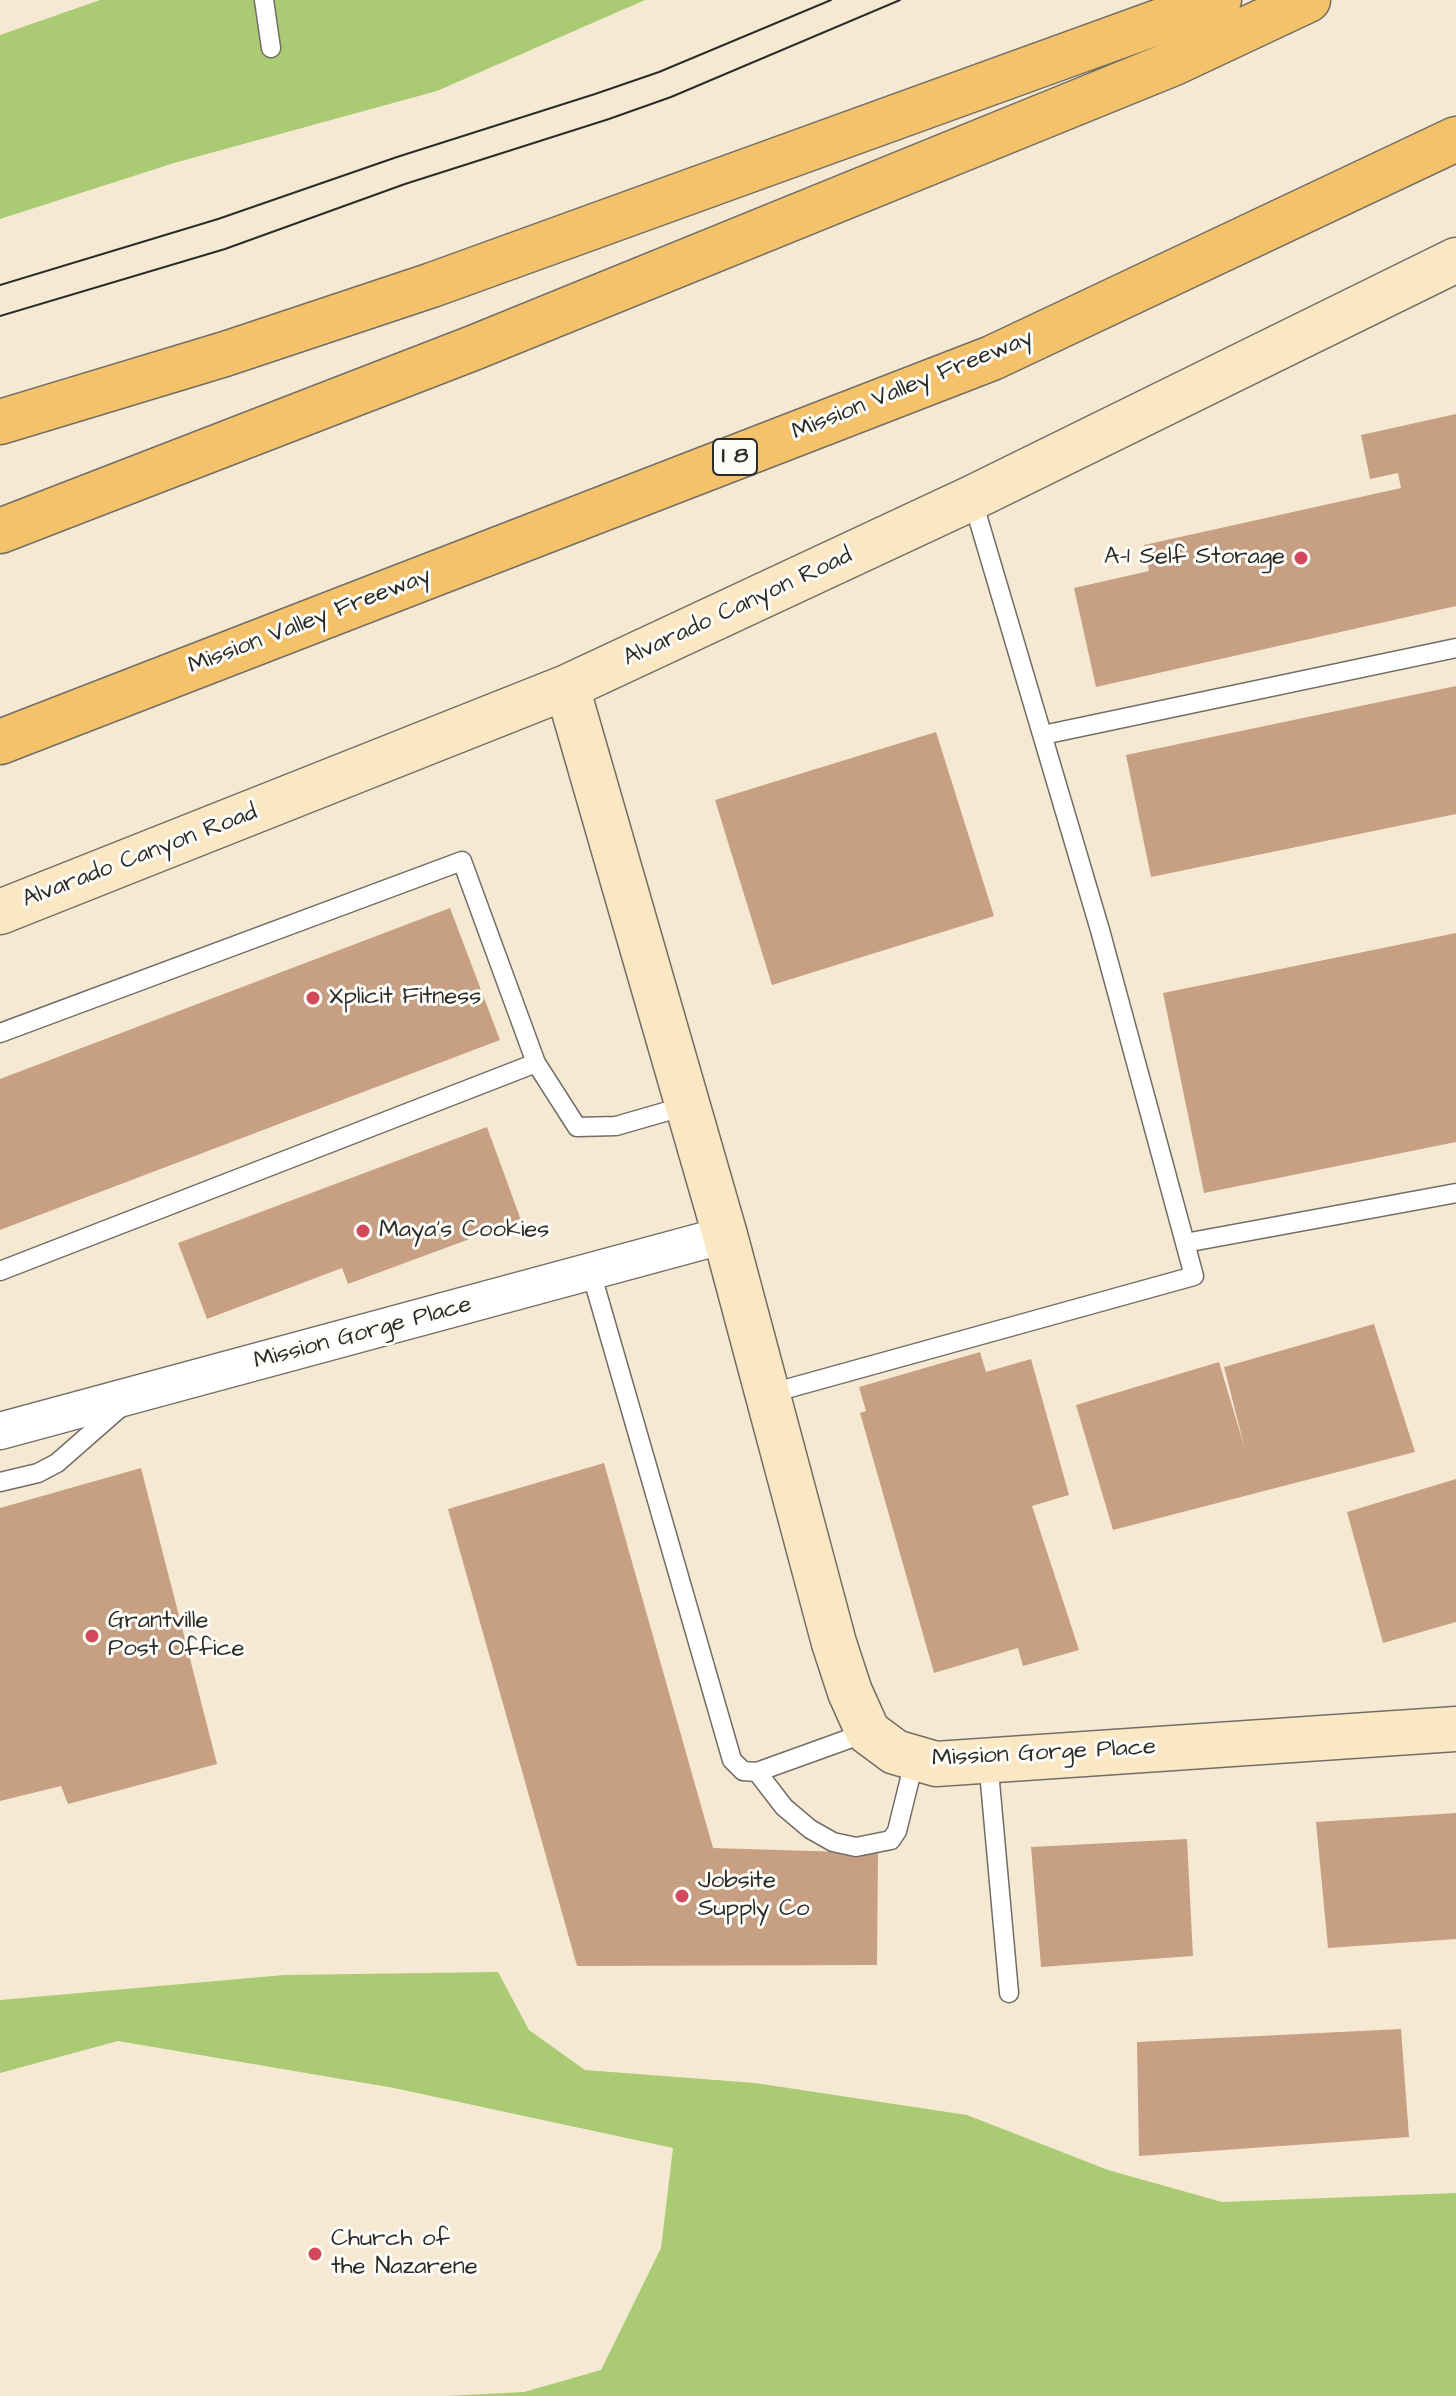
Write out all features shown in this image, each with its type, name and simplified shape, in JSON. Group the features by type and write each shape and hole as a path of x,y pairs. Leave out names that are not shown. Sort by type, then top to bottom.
{"highway":[{"path":"0,422 225,354 432,285 1219,0"},
{"path":"0,531 473,348 1174,63 1308,0"},
{"name":"Mission Valley Freeway","path":"0,742 992,358 1456,139"}],"street":[{"name":"Alvarado Canyon Road","path":"0,912 567,687 972,498 1456,260"},
{"path":"567,687 689,1105 834,1643 850,1692 868,1732"},
{"name":"Mission Gorge Place","path":"0,1431 725,1235"},
{"name":"Mission Gorge Place","path":"868,1732 895,1752 936,1764 1456,1729"}],"lane":[{"path":"264,0 271,48"},
{"path":"768,1394 1194,1276 1100,930 972,498"},
{"path":"1043,735 1456,648"},
{"path":"0,1033 462,861 536,1063 577,1127 616,1126 689,1105"},
{"path":"0,1271 536,1063"},
{"path":"1185,1243 1456,1193"},
{"path":"591,1272 732,1760 743,1771 757,1772 868,1732"},
{"path":"0,1482 38,1473 57,1463 133,1395"},
{"path":"757,1772 784,1807 810,1829 833,1842 856,1847 891,1840 897,1831 915,1758"},
{"path":"988,1760 1009,1993"}],"green space":[{"path":"100,0 645,0 437,91 174,163 0,219 0,35"},
{"path":"498,1972 529,2030 585,2070 755,2083 967,2115 1108,2170 1222,2202 1456,2193 1456,2396 446,2396 524,2392 601,2370 661,2248 673,2148 394,2088 118,2041 0,2073 0,2000 284,1975"}],"building":[{"name":"A-1 Self Storage","path":"1456,414 1456,606 1096,687 1074,588 1149,571 1144,545 1401,488 1398,473 1370,479 1361,435"},
{"path":"1456,686 1456,814 1151,877 1126,755"},
{"path":"936,732 994,916 772,985 715,800"},
{"path":"450,908 500,1040 0,1230 0,1079"},
{"path":"1456,933 1456,1142 1204,1193 1163,993"},
{"path":"487,1127 521,1220 348,1284 342,1268 207,1319 178,1243"},
{"path":"1374,1324 1415,1452 1113,1530 1076,1405 1219,1362 1245,1449 1224,1367"},
{"path":"980,1352 986,1372 1031,1359 1069,1495 1032,1506 1079,1650 1023,1666 1018,1648 934,1673 860,1413 866,1411 859,1387"},
{"path":"604,1463 713,1848 878,1853 877,1965 577,1966 448,1509"},
{"name":"Grantville Post Office","path":"141,1468 217,1764 68,1804 61,1786 0,1801 0,1508"},
{"path":"1456,1479 1456,1622 1383,1643 1347,1512"},
{"path":"1456,1813 1456,1939 1328,1948 1316,1822"},
{"path":"1187,1839 1193,1956 1041,1967 1031,1847"},
{"path":"1401,2029 1409,2137 1139,2156 1137,2042"}],"tram line":[{"path":"0,285 218,219 397,157 595,94 659,72 831,0"},
{"path":"0,316 225,249 405,184 609,119 671,97 900,0"}],"place":[{"name":"A-1 Self Storage","path":"1301,558"},
{"name":"Xplicit Fitness","path":"313,998"},
{"name":"Maya’s Cookies","path":"363,1231"},
{"name":"Grantville Post Office","path":"92,1636"},
{"name":"Jobsite Supply Co","path":"682,1896"},
{"name":"Church of the Nazarene","path":"315,2254"}]}
